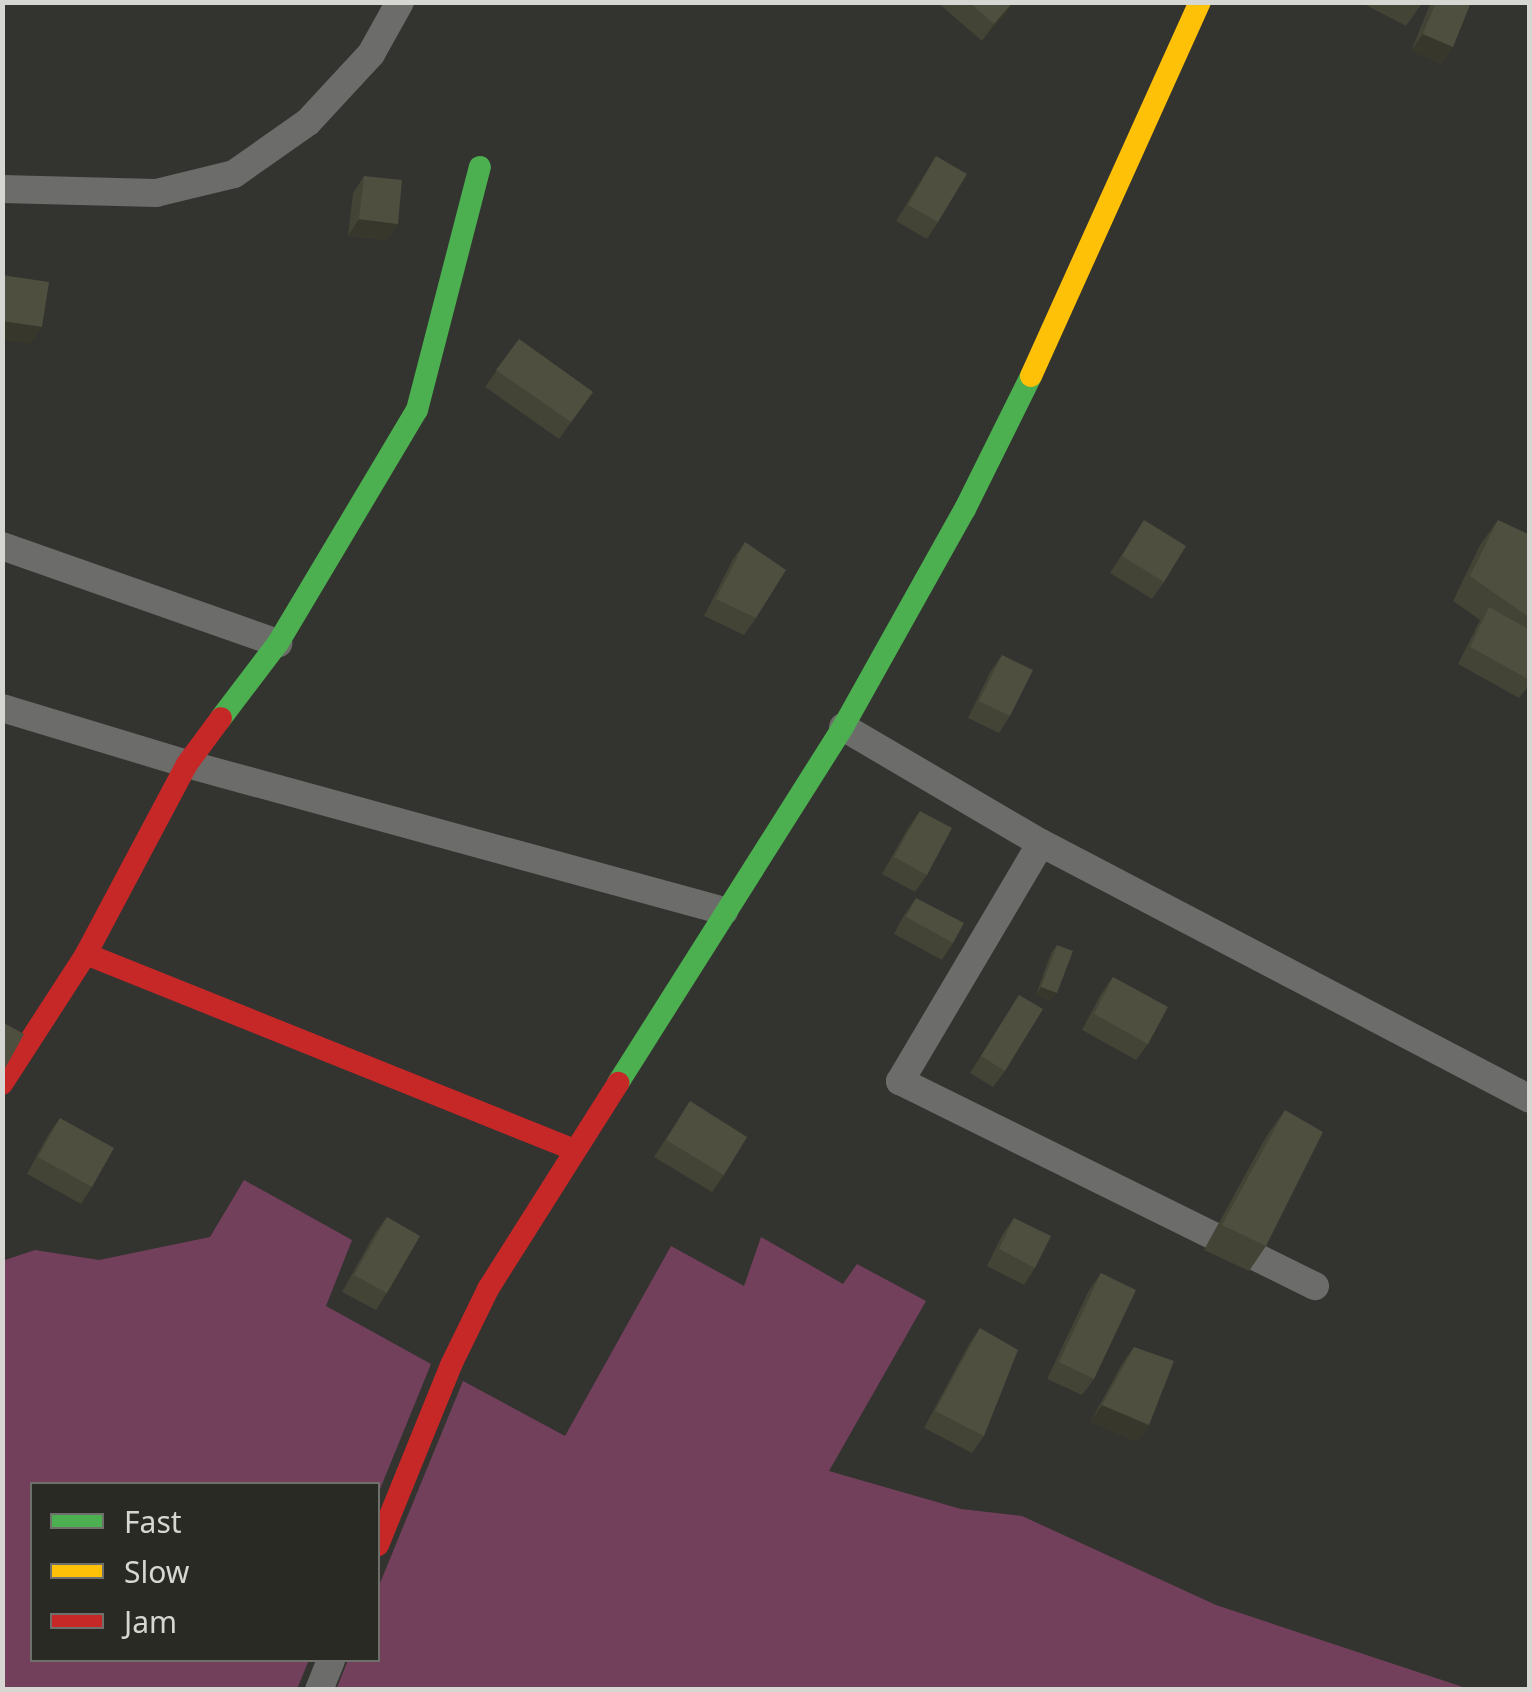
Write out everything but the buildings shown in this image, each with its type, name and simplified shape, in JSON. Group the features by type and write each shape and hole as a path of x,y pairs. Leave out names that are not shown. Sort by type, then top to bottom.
{"street":[{"path":"2,189 156,193 234,174 308,122 371,54 400,2"},
{"path":"380,1540 451,1365 488,1289 572,1149 843,727 965,509 1032,376 1200,2"},
{"path":"2,1084 86,954 187,764 278,644 417,410 480,166"},
{"path":"2,546 278,644"},
{"path":"2,708 187,764 724,911"},
{"path":"843,727 1041,842 1530,1099"},
{"path":"1041,842 900,1081 1315,1286"},
{"path":"86,954 572,1149"},
{"path":"318,1690 330,1662"}],"shaded area":[{"path":"244,1180 352,1240 326,1306 431,1364 380,1489 380,1482 30,1482 30,1662 308,1662 297,1689 3,1689 2,1261 35,1250 99,1260 210,1237"},
{"path":"761,1237 843,1284 857,1264 926,1301 829,1471 961,1509 1022,1516 1216,1605 1469,1689 336,1690 347,1662 380,1662 380,1583 463,1381 565,1436 671,1246 744,1286"}],"traffic: fast":[{"path":"221,718 278,643 417,410 480,167"},
{"path":"618,1083 843,727 965,509 1031,376"}],"traffic: slow":[{"path":"1031,376 1200,2"}],"traffic: jam":[{"path":"2,1084 86,954 187,764 221,718"},
{"path":"86,954 572,1149"},
{"path":"380,1540 451,1365 488,1289 618,1083"}]}
